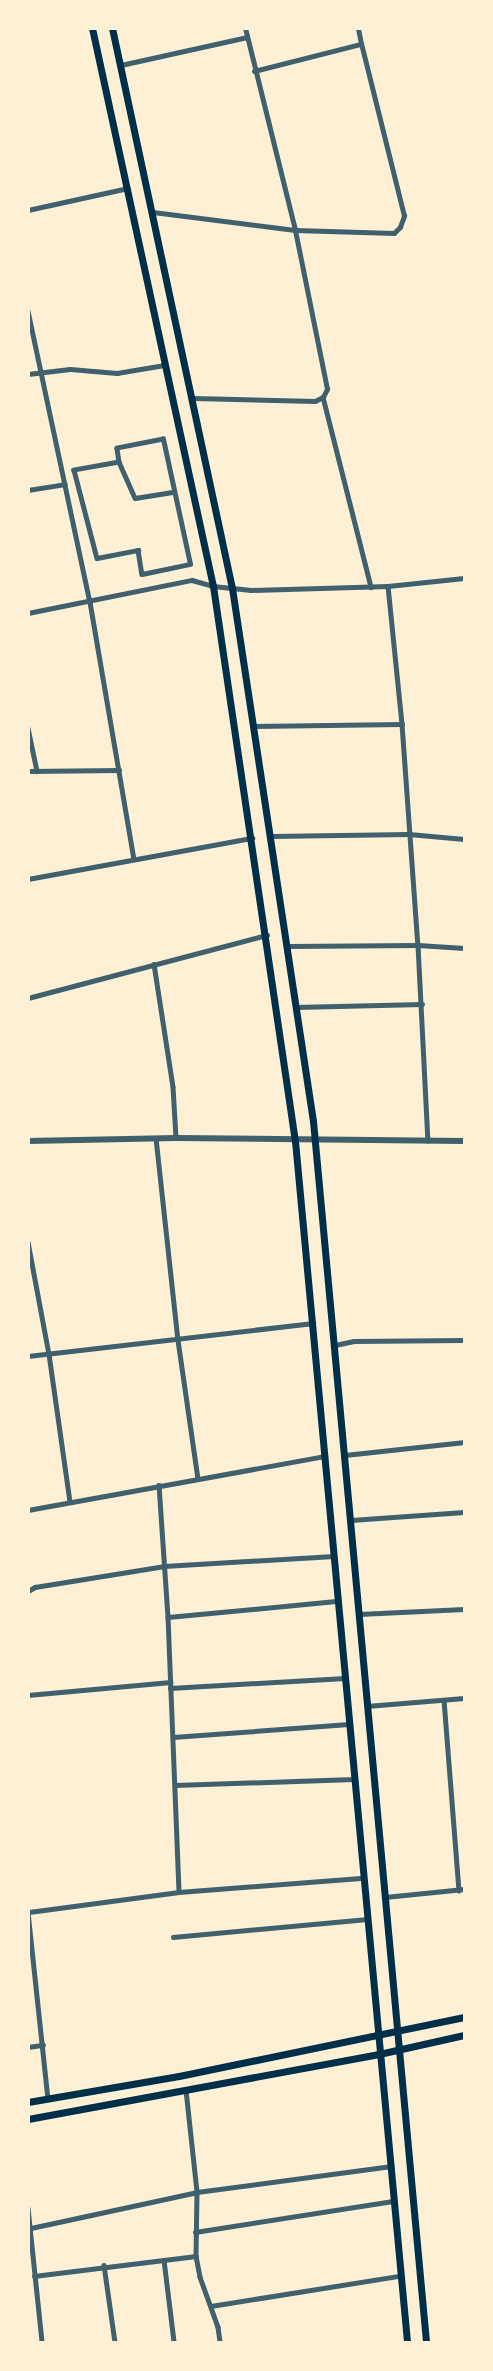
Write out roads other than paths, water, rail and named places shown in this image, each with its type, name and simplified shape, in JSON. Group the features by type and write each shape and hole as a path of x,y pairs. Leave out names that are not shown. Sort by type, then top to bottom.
{"main road":[{"path":"92,28 213,586 296,1141 377,2036 391,2166 399,2276 407,2343"},
{"path":"112,28 232,588 288,946 315,1141 426,2343"},
{"path":"28,2102 179,2076 465,2017"},
{"path":"28,2119 379,2055 465,2035"}],"street":[{"path":"193,398 315,401 323,397 327,389 295,230 245,28"},
{"path":"153,212 295,230 394,233 403,222 404,216 358,28"},
{"path":"121,65 247,37"},
{"path":"254,71 361,44"},
{"path":"28,210 128,188"},
{"path":"28,311 90,602 134,859"},
{"path":"28,374 70,369 117,373 165,365"},
{"path":"323,397 371,587"},
{"path":"119,462 74,470 97,558 138,550 142,574 190,564 174,492 162,439 117,448 119,462 135,498 174,492"},
{"path":"28,490 65,484"},
{"path":"75,532 88,530"},
{"path":"28,613 192,580 213,586 251,590 371,587 465,578"},
{"path":"388,586 402,724 418,945 428,1141"},
{"path":"254,726 402,724"},
{"path":"28,728 37,771"},
{"path":"28,771 119,770"},
{"path":"271,836 409,834 465,838"},
{"path":"28,879 252,838"},
{"path":"28,998 267,936"},
{"path":"288,946 418,945 465,948"},
{"path":"154,964 173,1087 177,1138"},
{"path":"296,1007 422,1004"},
{"path":"156,1138 178,1340 198,1479"},
{"path":"28,1141 177,1138 465,1141"},
{"path":"28,1242 49,1354 70,1502"},
{"path":"28,1356 313,1323"},
{"path":"335,1345 354,1341 465,1340"},
{"path":"345,1455 465,1442"},
{"path":"28,1510 325,1456"},
{"path":"159,1485 168,1617 179,1892"},
{"path":"351,1520 465,1512"},
{"path":"28,1592 35,1587 164,1566 334,1556"},
{"path":"168,1617 338,1601"},
{"path":"359,1614 465,1609"},
{"path":"170,1688 345,1678"},
{"path":"28,1695 170,1682"},
{"path":"367,1706 465,1698"},
{"path":"385,1897 462,1889 444,1700"},
{"path":"173,1737 349,1724"},
{"path":"174,1785 354,1779"},
{"path":"48,2099 28,1912 179,1892 363,1878"},
{"path":"173,1937 367,1919"},
{"path":"28,2047 43,2045"},
{"path":"186,2090 197,2192 196,2256 220,2343"},
{"path":"31,2228 197,2192 391,2166"},
{"path":"195,2232 393,2201"},
{"path":"28,2208 42,2343"},
{"path":"34,2276 104,2265 196,2256"},
{"path":"164,2260 174,2343"},
{"path":"104,2265 115,2343"},
{"path":"211,2306 399,2276"}]}
